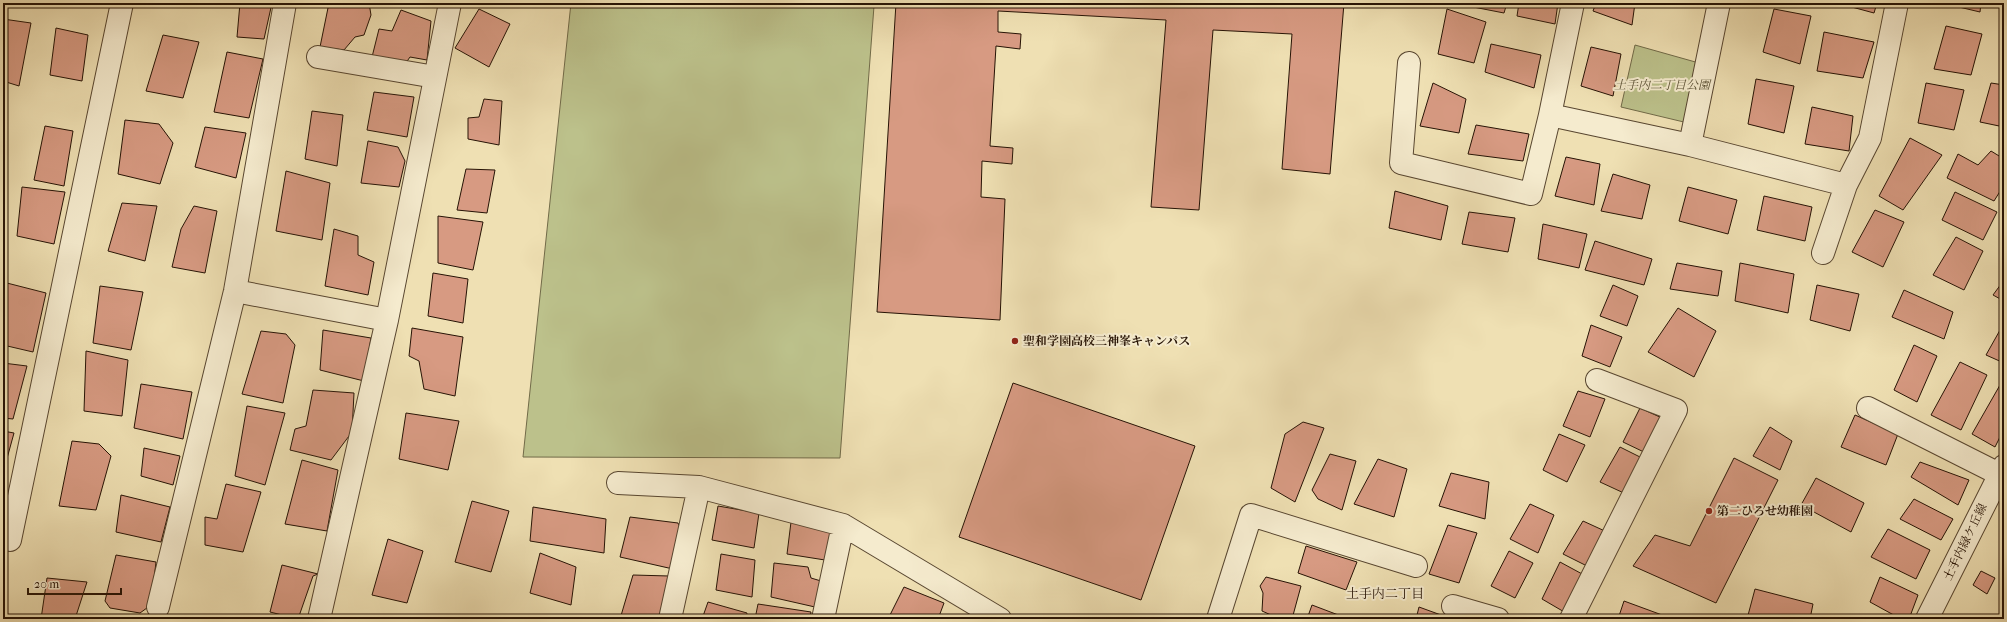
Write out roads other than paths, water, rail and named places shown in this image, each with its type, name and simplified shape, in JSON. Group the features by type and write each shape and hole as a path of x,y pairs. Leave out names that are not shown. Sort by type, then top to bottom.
{"street":[{"path":"3,538 10,540 122,3"},
{"path":"158,607 235,292 285,3"},
{"path":"319,619 387,320 450,3"},
{"path":"1409,63 1401,163 1531,194 1550,115 1572,3"},
{"path":"1690,145 1719,3"},
{"path":"1823,253 1846,185 1870,138 1897,3"},
{"path":"318,57 435,77"},
{"path":"1550,115 1690,145 1846,185"},
{"path":"235,292 387,320"},
{"path":"1571,619 1676,410 1597,380"},
{"path":"1868,408 2002,470"},
{"name":"土手内緑ケ丘線","path":"1927,619 2002,470"},
{"path":"618,483 699,487 842,524 1000,619"},
{"path":"670,619 699,487"},
{"path":"1218,619 1251,515 1416,566"},
{"path":"823,619 842,524"},
{"path":"1453,606 1498,619"}],"place":[{"name":"聖和学園高校三神峯キャンパス","path":"1015,341"},
{"name":"第二ひろせ幼稚園","path":"1709,511"}],"district":[{"name":"土手内二丁目","path":"1385,593"}],"park label":[{"name":"土手内二丁目公園","path":"1662,85"}]}
